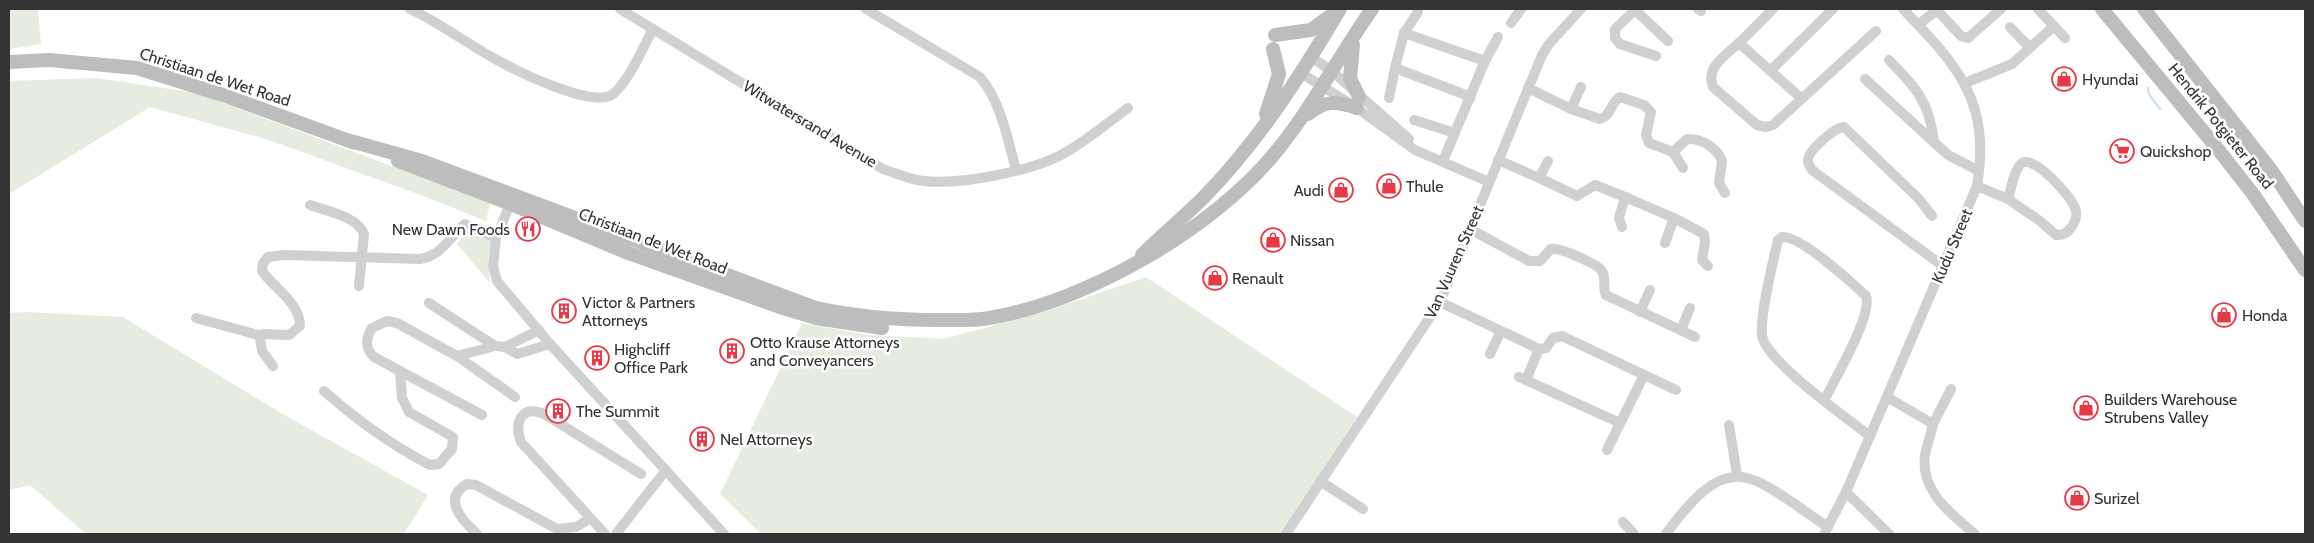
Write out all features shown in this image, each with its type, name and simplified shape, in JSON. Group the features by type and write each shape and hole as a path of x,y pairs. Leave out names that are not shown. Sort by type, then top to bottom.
{"main road":[{"path":"1260,132 1278,81 1279,68 1274,42 1311,30 1339,9"},
{"name":"Christiaan de Wet Road","path":"1137,261 1173,224 1204,198 1260,132 1301,73 1339,9"},
{"name":"Christiaan de Wet Road","path":"9,62 66,61 137,68 223,95 347,140 422,160 512,199 816,308 881,319 956,322 988,318 1039,304 1079,289 1137,261 1182,236 1217,210 1274,154 1324,86 1354,34 1372,9"},
{"name":"Hendrik Potgieter Road","path":"2102,9 2254,194 2305,270"},
{"name":"Hendrik Potgieter Road","path":"2144,9 2272,171 2305,221"},
{"path":"1300,120 1325,102 1358,102 1350,78 1354,34"}],"street":[{"path":"410,9 428,16 498,61 543,81 595,98 612,95 621,86 653,28"},
{"name":"Witwatersrand Avenue","path":"620,9 884,169 922,181 947,182 988,178 1043,162 1060,155 1128,108"},
{"path":"866,9 980,78 989,88 997,106 1016,169"},
{"path":"1511,23 1520,9"},
{"name":"Van Vuuren Street","path":"1286,534 1440,302 1545,49 1581,9"},
{"path":"1656,56 1620,44 1615,38 1615,28 1635,9 1668,41"},
{"path":"1773,9 1715,65 1711,73 1713,87 1757,125 1766,127 1773,125 1876,31"},
{"path":"1770,71 1833,9"},
{"path":"1918,25 1936,9 1962,36 1968,38 2001,9"},
{"path":"2038,9 2065,38"},
{"name":"Kudu Street","path":"1826,530 1846,492 1977,186 1981,134 1965,83 1950,59 1906,10"},
{"path":"1389,98 1404,33 1418,12"},
{"path":"1965,83 2012,64 2054,26"},
{"path":"2010,27 2030,48"},
{"path":"1404,33 1485,61"},
{"path":"1443,161 1485,61 1498,37"},
{"path":"1739,43 1802,98"},
{"path":"1311,57 1333,72 1358,102 1404,143 1489,182"},
{"path":"1889,60 1919,92 1931,124 1934,143"},
{"path":"1395,68 1470,97"},
{"path":"1301,73 1358,102"},
{"path":"1865,79 1934,143 1962,165 1979,171"},
{"path":"1571,108 1581,87"},
{"path":"1528,88 1600,119 1610,114 1614,103 1620,97 1644,105 1651,112 1646,139 1654,146 1673,152 1683,168"},
{"path":"1414,120 1455,133"},
{"path":"1932,216 1919,199 1844,127 1832,132 1808,156 1808,162 1812,170 1943,266"},
{"path":"1673,152 1687,139 1700,140 1709,145 1722,161 1719,183 1725,193"},
{"path":"1498,160 1577,196 1595,185 1674,218 1704,234 1705,242 1702,260 1708,266"},
{"path":"1539,178 1548,160"},
{"path":"1977,186 2008,199 2040,220 2056,235 2064,234 2076,215 2075,206 2059,187 2035,164 2028,161 2023,162 2019,167 2008,199"},
{"path":"1622,227 1620,218 1625,197"},
{"path":"512,199 496,238 493,266 497,281 550,344 724,534"},
{"path":"310,205 343,218 361,228 364,234 359,286"},
{"path":"1665,243 1674,218"},
{"path":"196,318 262,336 269,334 289,336 300,326 300,319 292,303 271,284 262,271 263,263 268,258 284,255 361,258 431,257 438,253 465,224 496,238"},
{"path":"1470,229 1529,261 1540,261 1551,249 1560,249 1600,268 1604,277 1606,295 1695,337"},
{"path":"1824,401 1865,318 1868,301 1866,296 1807,247 1793,237 1782,237 1778,240 1763,321 1762,335 1764,346 1773,357 1824,401 1870,436"},
{"path":"1640,312 1650,290"},
{"path":"1440,302 1539,349 1548,347 1553,338 1562,336 1676,390"},
{"path":"428,303 500,346 518,354 550,344"},
{"path":"1681,330 1690,308"},
{"path":"482,415 374,357 368,352 366,341 372,328 388,321 397,323 457,356 515,397"},
{"path":"457,356 500,346 539,330"},
{"path":"1490,354 1501,331"},
{"path":"262,336 259,344 274,366"},
{"path":"1539,349 1523,378 1620,423"},
{"path":"324,390 364,425 384,438 430,465 439,464 452,450 453,437 409,412 402,398 400,371"},
{"path":"1607,450 1644,375"},
{"path":"1951,389 1934,424 1925,455 1928,480 1937,499 1975,534"},
{"path":"1887,397 1934,424"},
{"path":"605,534 521,442 518,425 523,415 536,410 544,414 640,474"},
{"path":"1729,426 1737,475"},
{"path":"616,534 666,470"},
{"path":"1666,534 1707,487 1737,475 1759,481 1826,530"},
{"path":"1320,481 1364,509"},
{"path":"477,534 458,514 455,505 456,496 467,484 476,486 557,529 576,527 589,518"},
{"path":"1846,492 1889,534"},
{"path":"1623,522 1634,534"}],"shaded area":[{"path":"9,9 38,9 41,44 9,49"},
{"path":"96,78 197,93 490,203 486,221 426,197 269,140 150,107 9,194 9,81"},
{"path":"478,235 492,241 488,258 490,283 457,244 461,238"},
{"path":"1146,277 1357,417 1285,534 761,534 720,494 802,323 868,335 943,339 1044,312"},
{"path":"25,312 123,317 279,412 428,495 404,534 86,534 30,485 9,490 9,313"}],"waterway":[{"path":"2148,88 2149,94 2160,109"}],"place":[{"name":"Hyundai","path":"2064,79"},
{"name":"Quickshop","path":"2122,151"},
{"name":"Thule","path":"1389,186"},
{"name":"Audi","path":"1341,190"},
{"name":"New Dawn Foods","path":"528,229"},
{"name":"Nissan","path":"1273,240"},
{"name":"Renault","path":"1215,278"},
{"name":"Victor & Partners Attorneys","path":"564,311"},
{"name":"Honda","path":"2224,315"},
{"name":"Otto Krause Attorneys and Conveyancers","path":"732,351"},
{"name":"Highcliff Office Park","path":"597,358"},
{"name":"Builders Warehouse Strubens Valley","path":"2086,408"},
{"name":"The Summit","path":"558,411"},
{"name":"Nel Attorneys","path":"702,439"},
{"name":"Surizel","path":"2077,498"}]}
